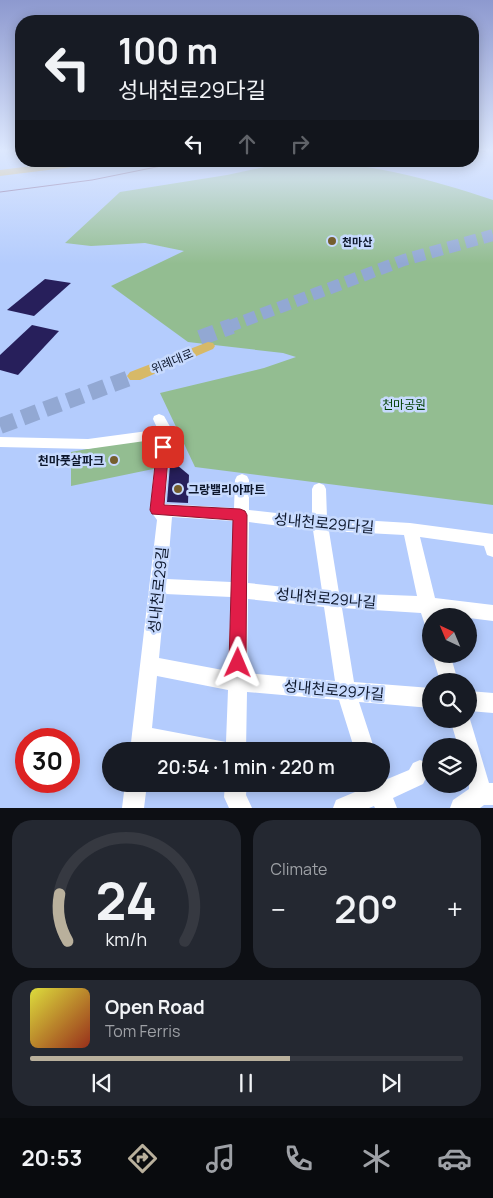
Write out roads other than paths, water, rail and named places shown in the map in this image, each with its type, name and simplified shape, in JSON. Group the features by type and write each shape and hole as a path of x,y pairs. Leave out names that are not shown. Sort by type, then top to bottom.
{"main road":[{"name":"위례대로","path":"133,372 204,342"}],"street":[{"name":"성내천로29길","path":"141,742 165,518 157,510 163,447 170,439 159,419"},
{"path":"0,442 88,444 155,435 163,447"},
{"path":"236,742 242,480"},
{"path":"319,489 320,524 346,692 362,742"},
{"name":"성내천로29다길","path":"157,510 240,515 320,524 410,529 492,545"},
{"path":"410,529 428,608"},
{"name":"성내천로29나길","path":"158,586 239,590 422,611"},
{"name":"성내천로29나길","path":"478,613 493,613"},
{"name":"성내천로29가길","path":"149,665 237,682 422,697"},
{"path":"477,702 493,703"},
{"path":"344,808 380,795 416,777 420,770"},
{"path":"461,808 487,794 477,770"},
{"path":"133,808 135,792"},
{"path":"236,792 241,808"}],"waterway":[{"path":"0,192 25,189"}],"tunnel":[{"path":"228,327 404,260 493,235"},
{"path":"200,338 232,326"},
{"path":"0,426 135,376"}],"place":[{"name":"천마산","path":"332,241"},
{"name":"천마풋살파크","path":"114,460"},
{"name":"그랑밸리아파트","path":"178,489"}],"park label":[{"name":"천마공원","path":"404,404"}]}
